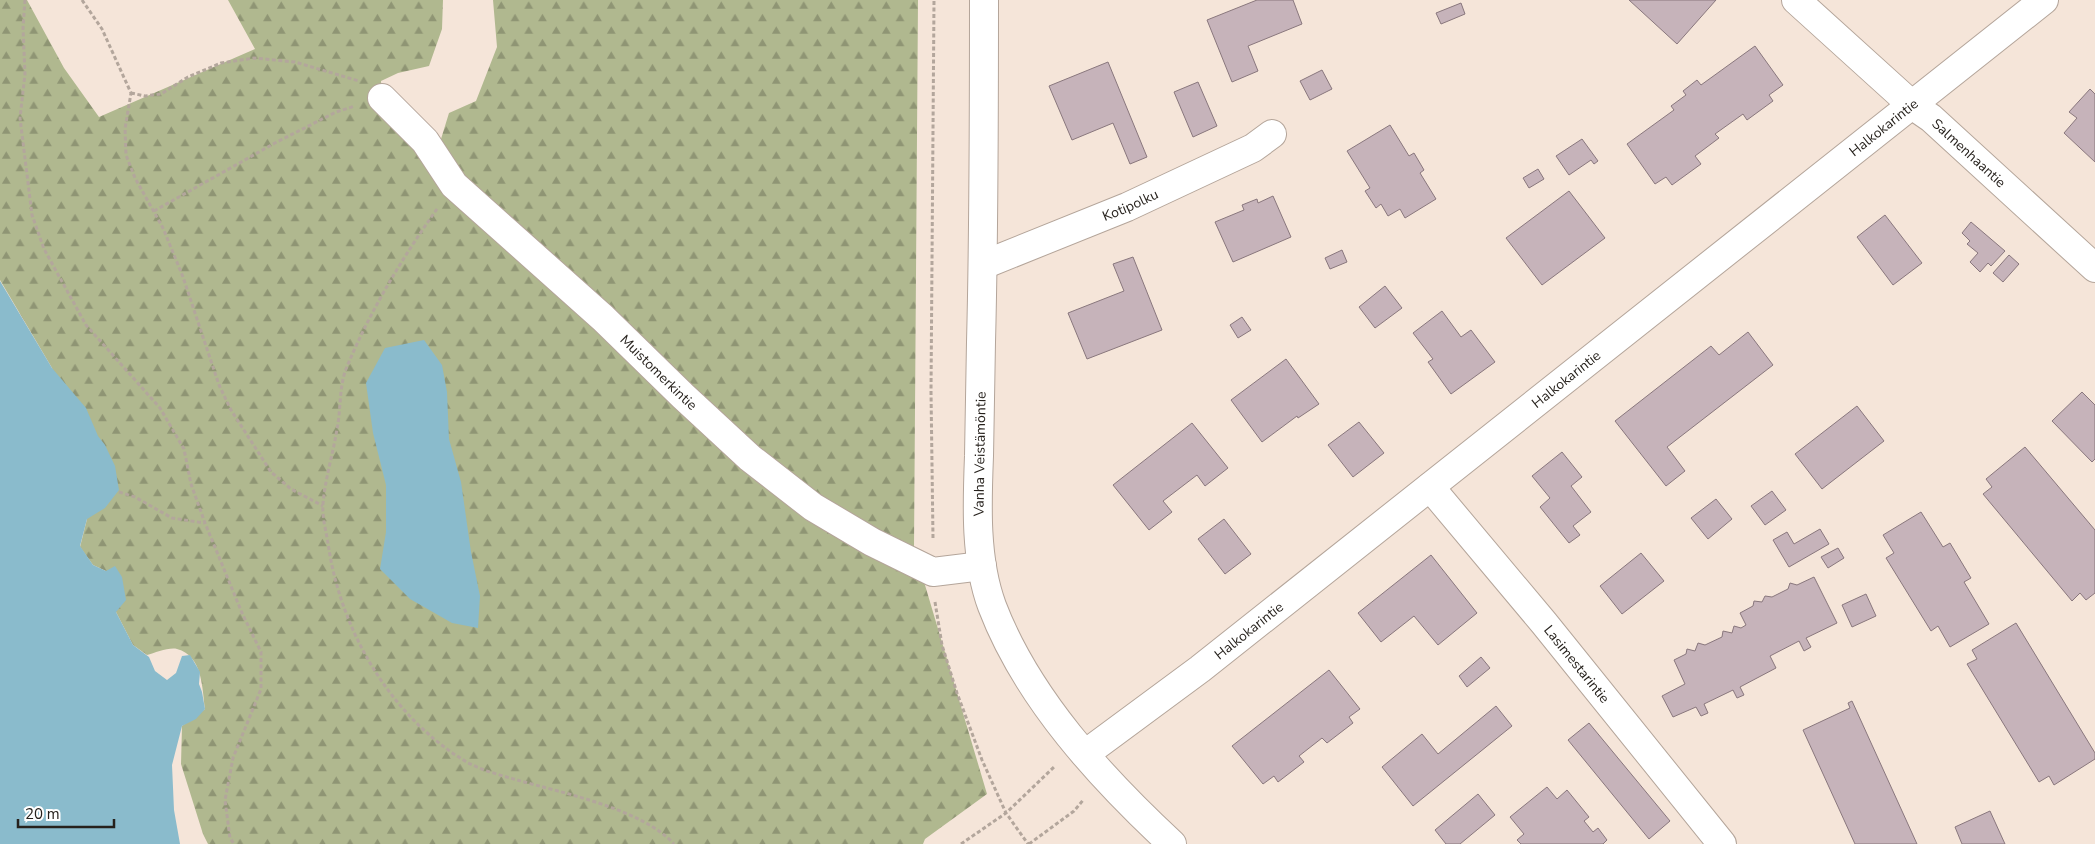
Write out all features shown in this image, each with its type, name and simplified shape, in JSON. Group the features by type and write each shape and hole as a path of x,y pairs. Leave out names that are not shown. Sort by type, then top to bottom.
{"street":[{"name":"Vanha Veistämöntie","path":"984,0 983,265 978,501 982,566 991,604 1013,652 1045,702 1103,776 1170,843"},
{"name":"Salmenhaantie","path":"1796,0 1912,104 1931,118 2095,268"},
{"name":"Halkokarintie","path":"1081,749 1200,669 2044,0"},
{"name":"Muistomerkintie","path":"382,98 425,141 454,185 596,312 750,458 813,506 872,542 933,572"},
{"name":"Kotipolku","path":"983,265 1127,207 1253,148 1272,134"},
{"name":"Lasimestarintie","path":"1430,487 1544,623 1722,844"},
{"path":"933,572 982,566"}],"path":[{"path":"25,0 23,28 25,74 20,118 32,215 44,249 86,325 160,408 184,449 191,484 205,523 242,613 261,652 261,689 232,758 224,800 230,838 234,844"},
{"path":"82,0 102,29 131,93 124,129 126,155 135,178 154,211 183,277 219,385 231,410 271,472 291,489 322,506"},
{"path":"934,0 931,382 933,592 942,645 957,693 982,760 1006,813 1028,844 1074,811 1103,776"},
{"path":"131,93 145,96 161,94 188,77 221,63 254,58 295,62 322,69 357,80 382,98"},
{"path":"154,211 336,112 382,98"},
{"path":"454,185 393,276 345,372 337,430 322,506 330,557 344,606 368,661 398,704 430,735 466,762 495,773 639,817 666,835 674,844"},
{"path":"119,492 135,497 172,518 205,523"},
{"path":"961,844 1006,813 1081,749"}],"green space":[{"path":"0,0 27,0 64,68 99,117 255,49 228,0 443,0 442,29 429,66 398,73 381,81 382,98 426,141 441,139 449,113 476,101 497,47 493,0 918,0 914,548 987,794 925,839 923,844 208,844 203,834 181,764 182,726 205,709 200,674 192,658 177,649 166,649 147,655 133,645 116,612 106,571 93,565 80,547 87,519 52,368 0,280"}],"water":[{"path":"0,281 52,368 86,408 98,436 105,445 115,466 119,490 105,508 87,519 80,546 93,565 106,571 115,566 122,577 126,600 116,612 133,645 149,657 155,671 167,680 176,673 182,656 190,655 200,672 199,684 205,709 196,719 182,726 172,765 174,810 180,844 0,844"},
{"path":"424,340 442,365 447,392 449,439 461,482 471,552 480,596 478,628 452,623 410,599 380,569 386,532 386,485 373,433 366,383 385,348"}],"building":[{"path":"1257,0 1293,0 1302,24 1248,46 1258,71 1232,82 1207,20"},
{"path":"1629,0 1716,0 1677,44"},
{"path":"1461,3 1465,14 1441,24 1436,13"},
{"path":"1755,46 1783,85 1769,95 1773,101 1747,120 1743,114 1715,134 1719,138 1695,156 1701,164 1672,185 1666,177 1655,184 1627,144 1674,110 1671,106 1686,95 1683,91 1697,80 1701,85"},
{"path":"1108,62 1147,157 1130,164 1113,123 1072,140 1049,86"},
{"path":"1322,70 1332,89 1310,100 1300,81"},
{"path":"1198,82 1217,126 1193,137 1174,92"},
{"path":"2090,89 2095,94 2095,162 2064,133 2077,118 2069,112"},
{"path":"1390,125 1409,156 1414,153 1424,170 1420,173 1436,199 1405,218 1400,209 1388,216 1381,204 1376,208 1365,191 1370,188 1347,151"},
{"path":"1582,139 1598,161 1594,164 1591,160 1569,175 1556,156"},
{"path":"1538,169 1544,179 1529,188 1523,178"},
{"path":"1569,191 1605,238 1542,285 1506,238"},
{"path":"1273,196 1291,237 1233,262 1215,222 1244,210 1242,205 1257,199 1258,203"},
{"path":"1885,215 1922,263 1893,285 1857,237"},
{"path":"1971,222 2005,251 1991,266 1988,263 1980,272 1970,262 1978,253 1967,244 1970,241 1962,233"},
{"path":"1342,250 1347,262 1330,269 1325,258"},
{"path":"2009,255 2019,264 2003,282 1993,273"},
{"path":"1133,257 1162,330 1087,359 1068,313 1124,291 1113,264"},
{"path":"1385,286 1402,308 1375,328 1359,307"},
{"path":"1442,311 1461,337 1471,330 1495,362 1451,394 1428,362 1433,359 1413,333"},
{"path":"1242,317 1251,330 1238,338 1230,325"},
{"path":"1748,332 1773,365 1667,447 1685,471 1666,486 1615,421 1711,346 1719,355"},
{"path":"1286,359 1319,404 1298,418 1297,416 1262,442 1231,400"},
{"path":"2082,392 2095,405 2095,459 2092,462 2052,421"},
{"path":"1857,406 1884,441 1822,489 1795,454"},
{"path":"1359,422 1384,453 1353,477 1328,445"},
{"path":"1192,423 1228,468 1205,486 1197,475 1163,501 1172,512 1149,530 1113,485"},
{"path":"2025,447 2095,530 2095,593 2086,600 2080,593 2072,601 1983,494 1992,487 1986,479"},
{"path":"1562,452 1582,477 1571,486 1591,512 1573,526 1580,535 1569,543 1540,507 1550,498 1532,476"},
{"path":"1772,491 1786,510 1765,525 1751,506"},
{"path":"1716,499 1732,519 1708,539 1691,518"},
{"path":"1921,512 1943,547 1950,543 1971,578 1964,582 1989,624 1950,647 1938,626 1931,631 1886,558 1894,553 1883,535"},
{"path":"1224,519 1251,554 1225,574 1198,539"},
{"path":"1820,529 1829,544 1789,567 1773,540 1787,532 1794,544"},
{"path":"1838,548 1844,558 1828,568 1821,557"},
{"path":"1641,553 1664,581 1622,614 1600,586"},
{"path":"1431,555 1477,613 1438,645 1414,616 1381,642 1358,613"},
{"path":"1814,577 1837,623 1806,638 1811,647 1804,651 1799,641 1770,656 1776,668 1740,687 1744,695 1737,698 1733,690 1704,704 1708,713 1701,716 1696,707 1673,717 1662,696 1685,684 1674,660 1686,654 1687,649 1695,651 1698,643 1705,645 1722,637 1723,631 1732,633 1734,626 1741,628 1746,625 1740,613 1753,606 1754,601 1762,602 1765,596 1772,597 1788,589 1790,583 1797,585"},
{"path":"1866,594 1876,616 1852,627 1842,605"},
{"path":"2016,623 2095,753 2095,759 2054,785 2049,776 2039,782 1967,664 1977,659 1972,650"},
{"path":"1481,657 1490,668 1467,687 1459,676"},
{"path":"1329,670 1360,709 1349,717 1353,723 1327,743 1322,738 1299,756 1304,762 1278,782 1274,776 1263,784 1232,746"},
{"path":"1852,701 1917,844 1855,844 1803,730 1850,708 1848,703"},
{"path":"1496,706 1512,726 1413,806 1382,767 1422,734 1438,754"},
{"path":"1589,723 1670,821 1649,839 1568,740"},
{"path":"1547,787 1557,799 1567,790 1589,817 1584,821 1593,832 1598,828 1607,840 1603,844 1521,844 1517,840 1524,834 1510,817"},
{"path":"1478,794 1495,815 1460,844 1446,844 1435,830"},
{"path":"1990,811 2005,844 1962,844 1955,827"}]}
